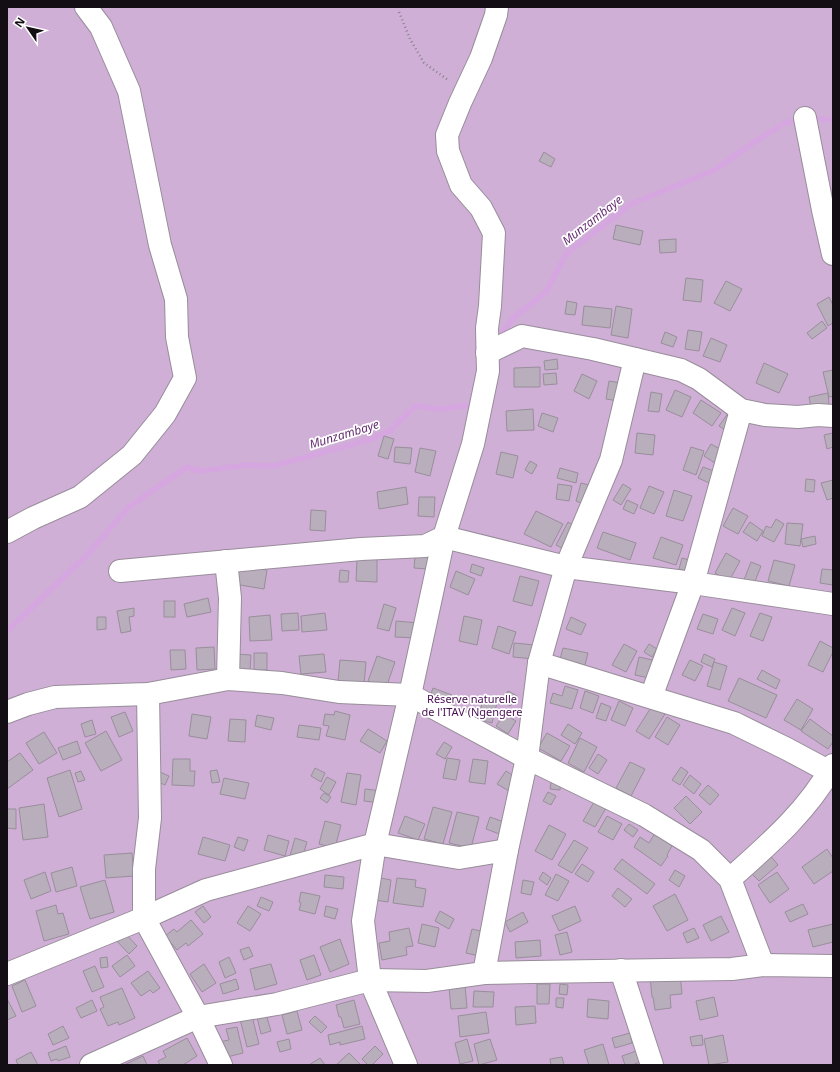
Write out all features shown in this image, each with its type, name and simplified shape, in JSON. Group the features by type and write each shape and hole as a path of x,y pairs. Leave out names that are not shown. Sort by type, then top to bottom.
{"street":[{"path":"7,532 33,518 80,498 132,456 165,414 185,378 178,337 176,299 160,245 129,90 100,27 86,7"},
{"path":"406,1065 370,980 363,921 375,844 410,695 444,538 473,444 487,362 487,328 490,306 494,233 481,208 461,185 448,151 447,135 481,58 497,7"},
{"path":"805,118 822,210 833,254"},
{"path":"487,362 522,336 593,349 681,370 699,379 741,410 765,415 798,417 818,415 833,416"},
{"path":"484,973 507,850 527,758 539,663 566,567 611,460 634,360"},
{"path":"651,697 693,583 741,410"},
{"path":"120,571 361,549 425,546 444,538 566,567 693,583 833,604"},
{"path":"226,561 230,598 228,679"},
{"path":"539,663 734,723 787,749 831,768 810,800 783,831 730,879"},
{"path":"7,712 28,704 55,697 148,694 228,679 282,683 338,692 410,695 527,758 644,815 701,850 730,879 763,965"},
{"path":"148,694 150,818 144,869 144,918 198,1017 221,1065"},
{"path":"7,974 144,918 206,890 375,844 459,858 507,850"},
{"path":"91,1065 198,1017 277,1004 370,980 426,980 484,973 732,969 763,965 832,969"},
{"path":"621,970 652,1065"}],"path":[{"path":"399,12 410,39 424,63 443,77 466,90"}],"green space":[{"name":"Réserve naturelle de l'ITAV (Ngengere","path":"7,7 833,7 833,1065 7,1065"}],"building":[{"path":"544,152 555,159 551,167 539,161"},
{"path":"616,225 643,231 640,245 613,239"},
{"path":"676,239 676,252 660,253 659,240"},
{"path":"686,278 703,280 701,302 683,300"},
{"path":"726,281 742,289 730,311 714,303"},
{"path":"829,297 833,305 833,323 828,326 817,304"},
{"path":"567,301 577,303 575,315 565,314"},
{"path":"584,306 612,309 610,328 582,325"},
{"path":"616,306 632,309 628,338 611,335"},
{"path":"822,321 827,328 812,339 807,333"},
{"path":"688,330 702,332 699,351 685,349"},
{"path":"665,332 677,337 673,347 661,343"},
{"path":"711,338 727,345 720,362 703,356"},
{"path":"557,359 558,369 545,370 544,361"},
{"path":"764,363 788,374 779,393 756,383"},
{"path":"540,367 540,387 514,387 514,368"},
{"path":"833,370 833,396 829,397 823,372"},
{"path":"556,373 557,384 544,385 543,374"},
{"path":"582,374 597,381 589,399 574,391"},
{"path":"609,381 621,383 618,401 606,399"},
{"path":"675,390 691,397 682,417 666,410"},
{"path":"651,392 662,394 659,412 648,411"},
{"path":"828,393 829,404 811,407 809,397"},
{"path":"701,400 721,413 712,426 693,413"},
{"path":"533,409 534,430 507,431 506,411"},
{"path":"729,412 728,432 719,426"},
{"path":"542,413 558,418 553,432 538,426"},
{"path":"637,433 655,435 653,455 635,453"},
{"path":"833,433 833,447 827,449 824,435"},
{"path":"384,436 394,439 388,459 378,456"},
{"path":"711,444 725,452 718,465 704,456"},
{"path":"395,447 412,448 410,464 394,462"},
{"path":"691,447 704,451 696,475 683,470"},
{"path":"420,448 436,451 430,476 415,472"},
{"path":"501,452 518,456 513,478 496,474"},
{"path":"530,461 537,465 532,474 525,470"},
{"path":"703,467 719,473 714,485 698,478"},
{"path":"560,468 578,473 576,483 557,478"},
{"path":"806,479 815,480 814,492 805,491"},
{"path":"833,480 833,498 827,500 821,483"},
{"path":"581,483 593,486 587,505 576,501"},
{"path":"558,484 572,486 569,501 556,499"},
{"path":"623,484 631,489 621,505 613,500"},
{"path":"649,486 664,492 654,514 640,508"},
{"path":"406,487 408,504 379,509 377,492"},
{"path":"674,490 692,496 683,521 666,516"},
{"path":"419,497 435,497 434,517 418,516"},
{"path":"627,500 638,505 634,514 623,509"},
{"path":"733,508 748,516 738,534 723,526"},
{"path":"311,510 326,511 325,531 310,530"},
{"path":"536,511 563,524 551,547 524,534"},
{"path":"776,519 784,524 774,542 762,536 766,526 771,528"},
{"path":"568,522 582,530 570,552 556,545"},
{"path":"750,522 763,531 757,541 743,532"},
{"path":"787,523 803,524 800,546 785,544"},
{"path":"603,532 636,543 630,560 597,548"},
{"path":"815,536 816,544 803,547 801,539"},
{"path":"661,537 683,545 676,565 653,558"},
{"path":"726,553 740,561 729,581 715,573"},
{"path":"415,556 429,557 428,569 414,568"},
{"path":"682,558 693,561 691,572 679,569"},
{"path":"357,559 377,559 377,582 356,581"},
{"path":"774,560 795,565 789,586 768,581"},
{"path":"751,562 761,566 752,589 742,585"},
{"path":"472,564 484,568 481,576 470,572"},
{"path":"236,566 267,570 264,589 234,584"},
{"path":"822,569 833,570 833,585 820,583"},
{"path":"340,570 349,571 348,582 339,582"},
{"path":"456,571 475,579 468,595 450,587"},
{"path":"520,576 539,581 532,606 513,601"},
{"path":"208,598 211,612 187,617 184,604"},
{"path":"164,601 175,601 175,617 164,617"},
{"path":"384,604 396,608 389,631 377,628"},
{"path":"134,608 134,616 129,617 131,631 121,633 117,611"},
{"path":"732,608 745,613 735,636 722,630"},
{"path":"298,613 299,630 282,631 281,614"},
{"path":"325,613 327,630 302,632 301,616"},
{"path":"760,613 772,617 763,641 750,636"},
{"path":"703,614 718,619 713,634 697,629"},
{"path":"270,615 272,640 250,641 249,617"},
{"path":"464,616 482,620 477,645 459,641"},
{"path":"97,617 106,617 106,629 97,630"},
{"path":"571,617 586,624 581,635 566,629"},
{"path":"396,621 419,623 418,638 395,637"},
{"path":"498,626 516,632 509,654 492,648"},
{"path":"820,641 833,648 833,652 823,672 808,665"},
{"path":"514,643 535,645 534,659 513,657"},
{"path":"624,644 637,651 626,672 612,665"},
{"path":"649,644 657,649 652,657 644,652"},
{"path":"214,647 215,669 197,670 196,648"},
{"path":"563,648 588,653 584,669 559,663"},
{"path":"170,650 185,650 186,669 171,670"},
{"path":"254,653 267,653 267,670 254,670"},
{"path":"234,654 251,655 250,670 233,670"},
{"path":"324,654 326,672 301,674 299,656"},
{"path":"704,654 715,659 712,667 701,662"},
{"path":"377,656 395,662 386,688 368,681"},
{"path":"639,657 657,661 654,679 635,675"},
{"path":"340,660 366,662 364,685 338,682"},
{"path":"690,660 703,666 695,681 682,675"},
{"path":"714,662 727,666 720,690 707,686"},
{"path":"762,670 780,680 776,689 757,679"},
{"path":"739,678 777,695 766,718 728,701"},
{"path":"565,686 578,690 572,709 550,703 553,693 562,696"},
{"path":"433,688 452,695 447,709 428,702"},
{"path":"508,691 517,696 510,706 502,701"},
{"path":"585,691 599,696 593,713 580,708"},
{"path":"484,696 498,699 492,723 478,719"},
{"path":"797,699 813,709 801,730 784,720"},
{"path":"619,701 633,708 625,726 611,720"},
{"path":"601,703 611,707 606,721 596,718"},
{"path":"652,706 665,714 649,739 636,731"},
{"path":"335,711 350,715 345,740 326,736 329,726 323,725 325,714 334,715"},
{"path":"125,712 133,731 119,737 111,717"},
{"path":"192,714 211,717 207,739 189,736"},
{"path":"504,714 516,721 508,734 496,726"},
{"path":"257,715 274,718 271,730 255,726"},
{"path":"667,717 680,725 668,745 655,737"},
{"path":"230,719 246,720 245,742 228,741"},
{"path":"810,719 833,736 833,742 828,749 801,731"},
{"path":"92,720 96,734 85,737 81,724"},
{"path":"568,724 582,733 575,744 561,735"},
{"path":"299,725 321,728 319,740 297,737"},
{"path":"368,729 387,741 380,753 360,741"},
{"path":"106,731 122,760 101,771 85,743"},
{"path":"44,732 57,753 39,764 26,743"},
{"path":"547,733 570,746 561,761 538,748"},
{"path":"580,738 597,747 584,772 568,763"},
{"path":"77,741 81,753 63,760 58,748"},
{"path":"444,742 452,747 445,759 436,754"},
{"path":"20,753 33,770 7,789 7,762"},
{"path":"598,754 607,760 598,774 589,768"},
{"path":"447,758 460,760 456,780 443,778"},
{"path":"173,759 190,759 190,771 195,771 194,786 172,785"},
{"path":"473,759 488,761 485,784 469,782"},
{"path":"630,762 645,769 631,796 616,788"},
{"path":"681,767 688,772 680,785 672,780"},
{"path":"315,768 325,773 321,782 311,776"},
{"path":"70,770 82,809 59,817 47,778"},
{"path":"217,770 220,782 212,783 210,771"},
{"path":"81,771 85,780 78,782 75,773"},
{"path":"506,771 517,778 509,791 497,784"},
{"path":"160,772 169,776 165,785 156,781"},
{"path":"347,773 361,775 356,805 341,802"},
{"path":"690,775 701,784 694,794 683,785"},
{"path":"327,777 336,782 329,795 320,789"},
{"path":"552,777 561,778 560,790 550,789"},
{"path":"224,778 249,783 245,799 220,794"},
{"path":"708,785 719,795 710,805 699,795"},
{"path":"365,789 382,791 381,803 364,801"},
{"path":"548,792 556,796 551,805 543,801"},
{"path":"324,793 331,797 327,803 320,798"},
{"path":"686,796 702,812 690,824 674,808"},
{"path":"594,802 606,808 595,827 583,821"},
{"path":"44,804 48,837 23,840 19,808"},
{"path":"433,807 452,812 443,844 424,839"},
{"path":"7,809 16,809 16,829 7,828"},
{"path":"457,812 479,817 471,848 449,843"},
{"path":"405,816 425,824 418,840 398,833"},
{"path":"607,816 622,824 613,840 598,832"},
{"path":"490,817 509,824 505,836 486,829"},
{"path":"325,821 341,825 335,848 319,844"},
{"path":"629,824 638,830 633,837 624,830"},
{"path":"549,825 566,834 552,860 535,851"},
{"path":"655,833 673,844 667,855 668,856 661,866 634,847 640,837 649,843"},
{"path":"268,835 289,841 285,856 264,850"},
{"path":"203,837 230,845 225,861 198,854"},
{"path":"238,837 248,840 244,851 234,847"},
{"path":"295,838 307,842 301,862 289,859"},
{"path":"574,840 588,848 572,873 558,865"},
{"path":"827,849 833,858 833,871 814,884 802,867"},
{"path":"132,853 134,876 106,878 104,855"},
{"path":"769,854 778,865 759,881 749,871"},
{"path":"622,859 655,884 647,894 614,869"},
{"path":"582,864 594,872 588,882 575,874"},
{"path":"72,867 77,886 56,892 51,873"},
{"path":"675,870 685,876 679,887 669,880"},
{"path":"45,872 51,891 31,899 24,880"},
{"path":"543,872 551,878 547,885 539,879"},
{"path":"777,872 789,889 770,903 758,885"},
{"path":"556,874 569,881 558,901 545,895"},
{"path":"325,875 344,877 343,889 324,887"},
{"path":"375,877 391,880 388,902 368,899"},
{"path":"397,878 416,880 415,887 426,889 423,907 393,903"},
{"path":"105,880 114,912 90,919 80,887"},
{"path":"523,880 534,882 531,895 521,893"},
{"path":"618,888 632,899 625,907 612,896"},
{"path":"301,892 320,896 315,914 299,910 301,903 299,902"},
{"path":"675,894 688,920 667,931 653,906"},
{"path":"261,897 273,902 269,911 257,906"},
{"path":"803,904 808,914 790,922 785,912"},
{"path":"56,905 58,914 63,913 69,934 44,941 36,911"},
{"path":"203,906 211,917 204,923 195,912"},
{"path":"248,906 261,914 250,931 237,923"},
{"path":"326,906 338,909 335,919 324,916"},
{"path":"575,906 581,921 559,931 552,916"},
{"path":"440,911 454,919 449,929 435,921"},
{"path":"523,912 528,922 510,932 505,922"},
{"path":"721,916 729,932 711,941 703,925"},
{"path":"191,920 203,934 188,946 186,943 177,950 165,936 174,929 177,932"},
{"path":"422,924 439,928 435,947 418,943"},
{"path":"833,924 833,942 813,947 808,930"},
{"path":"409,928 413,946 406,947 407,955 382,960 379,943 390,941 389,932"},
{"path":"694,928 699,938 687,943 683,933"},
{"path":"472,929 489,933 483,957 466,953"},
{"path":"123,931 137,946 129,954 115,939"},
{"path":"567,932 572,952 560,955 555,935"},
{"path":"340,939 349,964 330,972 320,947"},
{"path":"540,940 541,956 516,958 515,942"},
{"path":"249,947 253,956 244,960 240,950"},
{"path":"127,955 135,966 120,977 112,966"},
{"path":"314,955 321,975 307,980 300,960"},
{"path":"107,957 108,967 101,968 100,958"},
{"path":"229,957 236,973 225,978 219,962"},
{"path":"204,964 216,983 202,992 190,974"},
{"path":"271,964 277,984 255,990 250,969"},
{"path":"95,966 104,987 92,992 83,971"},
{"path":"148,971 160,988 153,993 150,990 141,996 131,983"},
{"path":"680,973 682,994 670,995 671,1008 655,1010 650,976"},
{"path":"236,979 239,989 223,994 220,984"},
{"path":"25,980 36,1006 22,1012 12,986"},
{"path":"537,984 550,984 549,1004 537,1004"},
{"path":"560,984 568,985 567,995 559,994"},
{"path":"465,985 467,1008 451,1009 449,987"},
{"path":"122,988 135,1018 119,1025 118,1022 108,1026 100,1009 104,1007 100,997"},
{"path":"474,991 494,992 493,1007 473,1007"},
{"path":"714,997 718,1016 700,1020 696,1001"},
{"path":"556,998 564,998 563,1008 556,1007"},
{"path":"7,999 16,1016 7,1020"},
{"path":"588,999 609,1001 608,1019 587,1017"},
{"path":"92,1000 97,1011 81,1018 76,1008"},
{"path":"354,1000 360,1024 344,1028 336,1005"},
{"path":"535,1006 536,1023 516,1025 515,1007"},
{"path":"297,1011 302,1030 287,1034 282,1015"},
{"path":"486,1012 489,1033 460,1037 458,1016"},
{"path":"266,1014 271,1031 261,1034 257,1017"},
{"path":"252,1016 259,1044 247,1047 240,1019"},
{"path":"315,1016 327,1027 321,1033 309,1022"},
{"path":"63,1026 69,1038 53,1045 48,1034"},
{"path":"362,1026 365,1039 340,1045 340,1042 330,1045 328,1035"},
{"path":"237,1027 243,1053 223,1058 219,1042 229,1040 226,1029"},
{"path":"630,1033 632,1043 615,1048 612,1038"},
{"path":"702,1035 703,1045 692,1046 690,1037"},
{"path":"723,1035 728,1062 709,1065 704,1039"},
{"path":"187,1038 197,1056 183,1065 160,1065 158,1061 166,1057 163,1051"},
{"path":"289,1039 291,1049 280,1052 277,1042"},
{"path":"467,1039 473,1061 460,1064 455,1043"},
{"path":"490,1039 497,1060 479,1065 474,1044"},
{"path":"603,1044 609,1065 589,1065 584,1050"},
{"path":"66,1046 70,1057 58,1061 57,1059 51,1061 48,1053"},
{"path":"375,1046 383,1054 372,1065 368,1065 362,1059"},
{"path":"639,1050 643,1061 632,1065 625,1065 622,1056"},
{"path":"31,1052 38,1065 18,1065 16,1060"},
{"path":"349,1053 361,1065 336,1065"},
{"path":"143,1056 147,1065 124,1065"},
{"path":"562,1057 564,1065 551,1065 550,1059"},
{"path":"320,1058 325,1065 309,1065"}],"waterway":[{"name":"Munzambaye","path":"809,118 833,120"},
{"name":"Munzambaye","path":"497,339 513,318 546,292 566,254 631,204 715,170 751,144 785,123 801,119"},
{"name":"Munzambaye","path":"7,631 87,555 129,507 187,467 200,471 248,465 273,466 372,439 391,430 415,406 440,409 470,405 473,398"}]}
